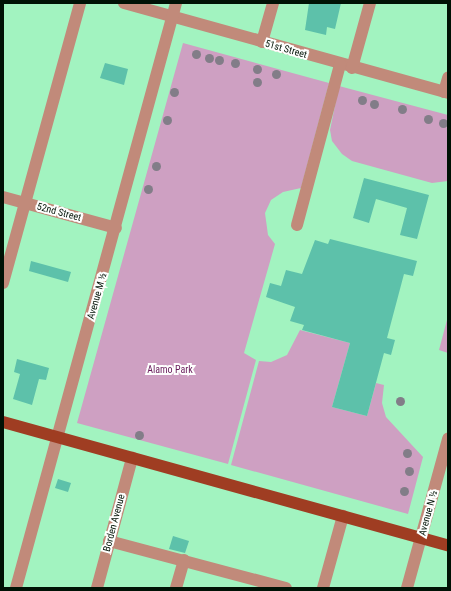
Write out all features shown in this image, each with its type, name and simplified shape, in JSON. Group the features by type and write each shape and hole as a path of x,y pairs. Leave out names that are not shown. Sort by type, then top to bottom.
{"main road":[{"path":"3,422 448,545"}],"street":[{"path":"3,283 80,3"},
{"name":"51st Street","path":"124,3 352,68 446,93"},
{"name":"Avenue M ½","path":"16,588 116,228 176,3"},
{"path":"262,42 273,3"},
{"path":"352,68 370,3"},
{"path":"297,225 340,64"},
{"path":"446,93 448,78"},
{"name":"52nd Street","path":"3,197 116,228"},
{"name":"Avenue N ½","path":"407,588 448,439"},
{"name":"Borden Avenue","path":"97,588 132,458"},
{"path":"323,588 342,516"},
{"path":"109,541 286,588"},
{"path":"176,588 184,560"}],"green space":[{"name":"Alamo Park","path":"183,43 329,83 301,188 283,192 271,200 265,213 268,235 275,244 244,353 256,360 228,464 77,423"},
{"path":"339,86 448,115 448,181 432,183 352,161 342,154 332,141 330,130"},
{"path":"448,316 448,353 439,350"},
{"path":"300,330 350,343 332,407 367,416 376,383 384,385 382,403 386,417 423,457 408,514 231,465 259,361 271,362 287,355"}],"building":[{"path":"309,3 341,3 335,29 327,27 326,35 305,30"},
{"path":"105,63 128,69 124,85 100,78"},
{"path":"364,178 429,195 417,239 400,235 407,208 376,199 369,223 353,218"},
{"path":"330,239 417,261 413,276 404,274 387,338 395,340 391,355 384,353 367,416 332,407 350,343 302,330 304,325 290,321 295,307 266,297 270,283 281,286 286,270 302,274 315,240 328,244"},
{"path":"31,261 71,272 68,282 29,271"},
{"path":"17,359 49,368 46,380 39,379 32,405 13,399 20,374 14,372"},
{"path":"58,479 71,483 68,492 55,488"},
{"path":"173,536 189,541 185,553 169,549"}]}
